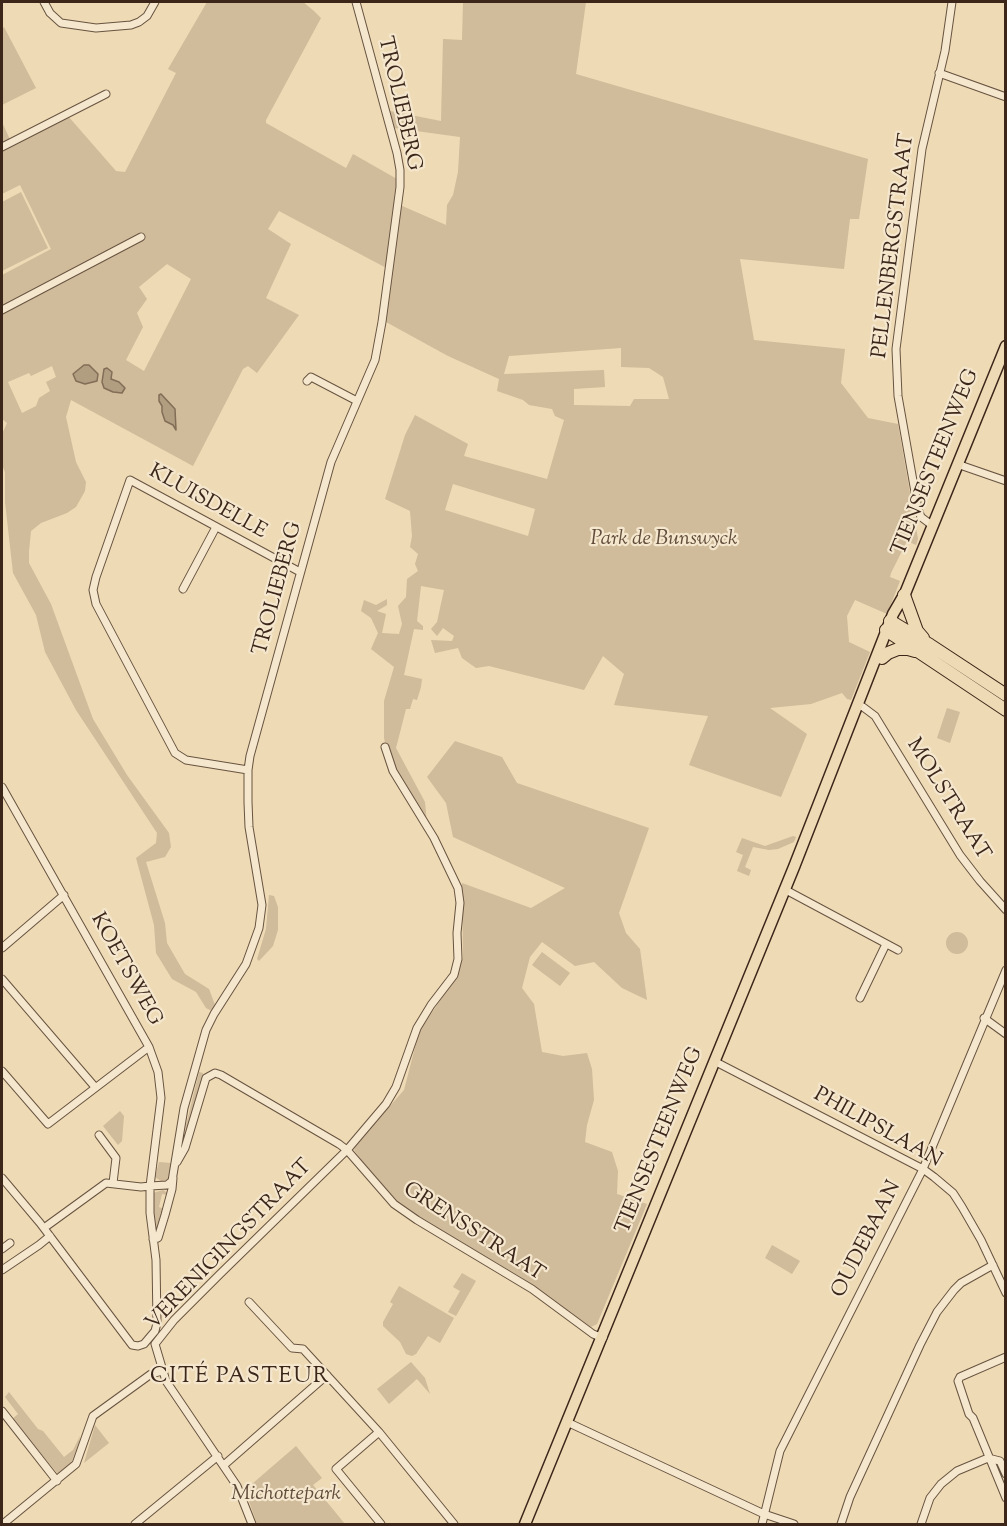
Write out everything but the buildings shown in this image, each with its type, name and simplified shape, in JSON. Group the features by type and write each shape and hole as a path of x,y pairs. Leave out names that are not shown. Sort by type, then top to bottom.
{"highway":[{"path":"904,595 917,631 927,650 1005,710"},
{"path":"891,627 1005,695"},
{"path":"882,658 892,651 927,650"}],"main road":[{"name":"TIENSESTEENWEG","path":"525,1524 603,1338 1005,345"},
{"name":"TIENSESTEENWEG","path":"831,772 848,746 882,658 891,627"}],"street":[{"path":"44,2 50,13 61,23 96,28 131,25 139,22 147,16 156,2"},
{"name":"TROLIEBERG","path":"172,1182 184,1108 206,1030 246,964 260,928 262,905 249,827 248,770 262,710 331,462 375,360 389,271 400,178 397,153 356,2"},
{"name":"PELLENBERGSTRAAT","path":"933,526 921,517 918,508 898,396 896,349 922,149 950,23 952,2"},
{"path":"939,73 1005,97"},
{"path":"2,147 106,94"},
{"path":"2,310 141,237"},
{"path":"307,381 311,377 357,401"},
{"path":"957,464 1005,481"},
{"name":"KLUISDELLE","path":"248,770 186,760 175,753 96,604 93,590 96,577 130,480 300,572"},
{"path":"183,589 216,527"},
{"name":"MOLSTRAAT","path":"863,707 875,716 960,855 1005,910"},
{"name":"VERENIGINGSTRAAT","path":"159,1371 155,1344 174,1320 347,1150 386,1104 396,1088 417,1028 454,975 458,959 457,933 460,903 458,888 434,838 393,771 385,747"},
{"name":"KOETSWEG","path":"2,787 149,1047 158,1072 161,1098 150,1186 150,1213 156,1260 156,1317 155,1331 144,1344 132,1345 50,1236"},
{"path":"784,889 898,950"},
{"path":"2,948 64,895"},
{"path":"860,998 886,945"},
{"name":"OUDEBAAN","path":"762,1524 780,1451 923,1169 1005,970"},
{"path":"2,979 95,1087"},
{"path":"984,1018 1005,1034"},
{"path":"2,1071 48,1124 149,1047"},
{"name":"PHILIPSLAAN","path":"714,1061 923,1169 953,1193 981,1240 1005,1293"},
{"name":"GRENSSTRAAT","path":"153,1239 158,1238 171,1196 178,1157 184,1148 203,1083 206,1078 215,1073 347,1150 394,1204 532,1289 593,1334 603,1338"},
{"path":"99,1135 116,1158 113,1183"},
{"path":"2,1178 50,1236 2,1270"},
{"path":"44,1228 106,1183 141,1187 167,1185 172,1182"},
{"path":"2,1250 10,1243"},
{"path":"841,1524 850,1497 937,1312 962,1283 993,1265"},
{"path":"249,1302 292,1348 303,1349 379,1432 454,1524"},
{"path":"156,1317 168,1322 174,1320"},
{"path":"1005,1357 960,1377 958,1381 1005,1498"},
{"path":"3,1524 76,1464 93,1416 159,1371 224,1465 241,1494 252,1524"},
{"path":"224,1465 327,1375"},
{"path":"2,1411 57,1481"},
{"path":"567,1422 764,1514 794,1524"},
{"path":"379,1432 336,1468 381,1524"},
{"path":"135,1524 218,1456"},
{"path":"921,1524 927,1505 941,1484 952,1474 988,1458 1000,1461 1005,1474"}],"green space":[{"name":"Park de Bunswyck","path":"207,2 303,2 321,18 266,123 346,168 353,154 397,179 394,199 400,205 446,225 447,205 453,195 458,172 460,137 394,128 390,111 441,121 443,39 462,40 463,2 586,2 576,74 868,159 859,219 850,219 844,269 740,259 754,340 845,349 841,383 868,418 898,424 918,539 916,545 907,541 891,573 890,577 900,581 887,614 855,600 847,616 849,642 870,652 851,700 842,693 811,704 770,708 807,734 781,797 689,765 708,716 614,705 624,674 603,656 584,690 489,666 476,668 462,658 458,648 435,653 431,640 452,641 454,636 443,628 437,636 431,629 437,622 444,590 421,586 417,621 423,626 423,630 414,629 404,675 422,679 421,687 417,700 413,699 410,709 406,709 396,748 425,802 427,823 388,757 384,738 384,701 394,667 371,649 378,633 371,618 361,611 364,600 376,605 387,599 387,605 377,611 386,614 382,633 399,634 402,624 398,606 406,597 407,579 418,571 415,564 418,554 410,547 412,536 410,511 385,499 405,435 415,415 468,444 464,456 547,479 564,420 555,416 552,409 529,405 523,400 497,391 499,379 448,356 386,322 392,271 279,211 268,229 291,244 266,298 299,315 257,373 248,366 243,369 193,466 71,400 66,417 76,462 86,482 85,491 76,507 41,523 31,531 29,563 51,604 93,719 127,775 169,833 171,847 165,857 146,862 165,923 167,943 185,974 209,989 215,1005 212,1011 206,1008 196,992 172,979 156,953 154,925 136,858 156,843 157,833 76,710 45,652 36,615 13,573 5,502 5,472 2,465 2,434 7,423 2,419 2,275 51,249 20,185 2,194 2,122 12,144 68,116 116,171 125,172 176,73 168,69","holes":["167,264 191,279 144,371 126,360 143,327 137,313 147,299 139,287","621,348 621,367 649,368 663,377 669,399 634,399 630,406 574,405 574,389 605,387 604,370 504,374 509,356","52,366 56,377 46,382 50,391 39,398 36,406 22,413 8,382 29,373 31,376","453,484 535,509 528,536 445,510"]},
{"path":"4,27 36,88 2,105 2,29"},
{"path":"21,192 48,248 2,271 2,202"},
{"path":"947,708 960,712 950,743 937,738"},
{"path":"455,741 502,757 517,783 649,828 619,913 626,933 640,949 647,1000 622,988 594,962 575,966 542,942 530,957 522,988 534,1004 542,1052 563,1056 587,1053 592,1069 594,1100 585,1142 612,1152 618,1171 617,1194 647,1204 597,1324 591,1327 521,1277 417,1216 396,1201 379,1185 354,1150 404,1090 419,1032 455,978 463,958 462,883 531,908 565,888 453,837 446,803 427,777"},
{"path":"796,837 794,842 778,849 753,847 745,867 751,870 749,876 737,871 743,855 736,852 742,838 765,846"},
{"path":"269,895 274,896 278,907 278,930 273,946 259,961 257,959 266,929"},
{"path":"957,932 965,935 968,943 965,951 957,954 949,951 946,943 949,935"},
{"path":"542,952 570,973 560,986 532,965"},
{"path":"199,1072 203,1073 201,1083 184,1144 186,1125"},
{"path":"120,1111 124,1116 122,1141 118,1145 103,1126"},
{"path":"159,1162 171,1163 168,1179 162,1182 155,1177"},
{"path":"163,1190 168,1195 162,1194 159,1207 164,1209 156,1236 153,1232 153,1193"},
{"path":"772,1245 800,1261 792,1274 765,1258"},
{"path":"462,1273 476,1281 456,1316 448,1312 460,1291 453,1287"},
{"path":"399,1286 454,1318 440,1343 428,1336 416,1354 412,1356 406,1354 400,1342 383,1326 393,1304 390,1302"},
{"path":"411,1362 425,1378 430,1394 417,1379 389,1404 377,1389"},
{"path":"9,1392 64,1457 73,1450 80,1436 71,1463 58,1474 12,1419 18,1414 5,1397"},
{"path":"95,1425 109,1443 84,1463"},
{"name":"Michottepark","path":"296,1446 322,1478 313,1485 345,1524 257,1524 245,1490"}],"shaded area":[{"path":"84,365 89,365 98,374 97,381 85,384 76,381 73,374"},
{"path":"107,368 112,372 111,379 119,382 125,388 122,393 104,388 102,382 104,369"},
{"path":"161,394 175,409 176,430 173,425 165,421 159,401"}],"district":[{"name":"CITÉ PASTEUR","path":"240,1378"}]}
